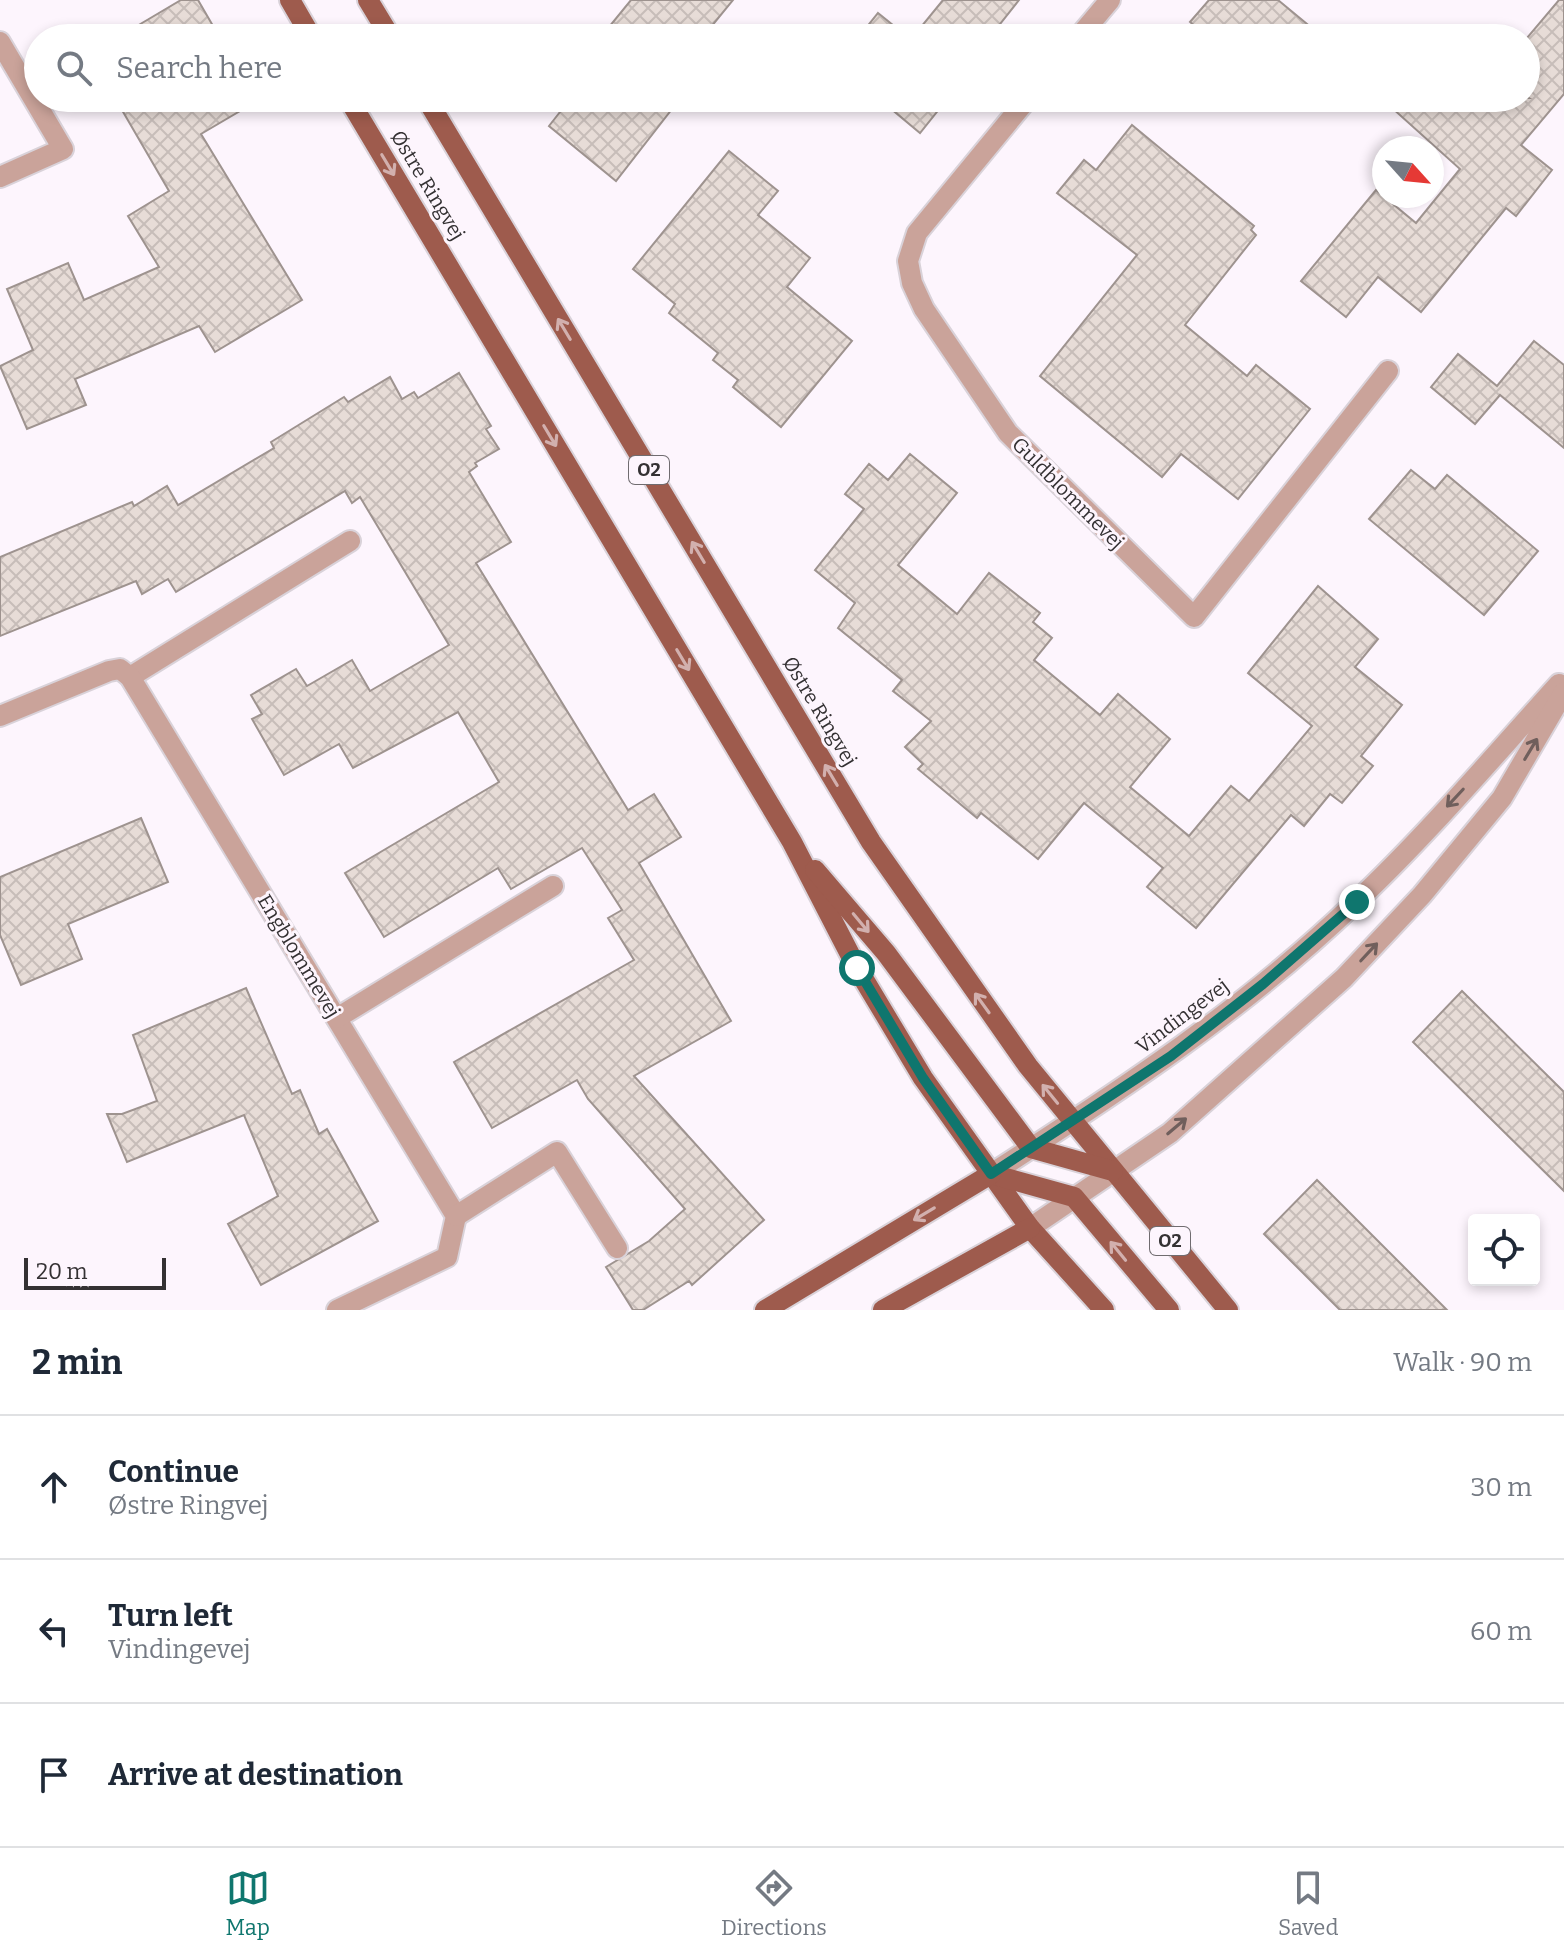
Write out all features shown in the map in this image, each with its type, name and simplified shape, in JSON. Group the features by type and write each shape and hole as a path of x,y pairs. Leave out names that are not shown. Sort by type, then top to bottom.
{"main road":[{"path":"290,0 304,24"},
{"path":"368,0 383,24"},
{"name":"Østre Ringvej","path":"356,112 792,842 857,968 923,1078 1030,1228 1104,1310"},
{"name":"Østre Ringvej","path":"434,112 871,842 1028,1066 1228,1310"},
{"path":"792,842 886,953 1031,1148 1113,1171"},
{"path":"991,1174 1074,1197 1169,1310"},
{"name":"Vindingevej","path":"765,1310 991,1174"},
{"path":"883,1310 1030,1228"}],"street":[{"path":"1090,24 1110,0"},
{"path":"0,42 24,83"},
{"path":"0,177 63,149 41,112"},
{"name":"Guldblommevej","path":"1016,112 917,233 908,261 912,283 924,309 1016,444 1194,617 1388,371"},
{"path":"0,716 109,671 120,669 130,677 350,541"},
{"name":"Engblommevej","path":"130,677 456,1216"},
{"name":"Vindingevej","path":"991,1174 1073,1122 1194,1038 1263,984 1357,902 1564,678"},
{"path":"1030,1228 1170,1133 1260,1056 1364,958 1422,895 1502,798 1564,692"},
{"path":"337,1018 553,886"},
{"path":"337,1310 447,1257 456,1216 557,1152 617,1248"}],"building":[{"path":"181,0 198,0 212,24 140,24"},
{"path":"631,0 733,0 713,24 611,24"},
{"path":"943,0 1019,0 1000,24 923,24"},
{"path":"1209,0 1278,0 1307,24 1192,24 1190,22"},
{"path":"1559,0 1564,0 1564,94 1521,145 1552,170 1516,216 1506,208 1421,312 1378,277 1346,317 1301,281 1372,195 1372,208 1398,208 1416,223 1428,208 1444,208 1444,189 1460,169 1444,155 1444,136 1423,136 1397,112 1540,112 1540,24"},
{"path":"878,13 892,24 869,24"},
{"path":"123,112 238,112 201,134 302,300 215,352 199,326 75,379 86,405 27,429 0,366 33,350 7,289 68,263 84,300 159,267 128,216 169,191"},
{"path":"560,112 670,112 616,181 549,126"},
{"path":"895,112 937,112 920,133"},
{"path":"1132,125 1254,226 1251,230 1256,235 1185,325 1247,376 1256,365 1310,409 1238,499 1181,454 1162,477 1040,376 1137,255 1057,193 1084,160 1096,170"},
{"path":"729,151 778,191 758,215 810,258 787,287 852,341 781,427 733,387 738,380 713,360 718,353 669,313 675,304 633,269"},
{"path":"1534,341 1564,365 1564,448 1500,395 1475,424 1431,387 1458,354 1497,386"},
{"path":"459,373 491,426 486,429 499,449 475,463 477,466 469,472 511,542 476,563 628,810 654,794 681,837 639,863 731,1021 634,1076 764,1220 692,1285 689,1281 643,1310 633,1310 606,1267 649,1241 685,1209 588,1099 577,1080 492,1128 454,1062 634,960 608,918 622,910 582,848 511,889 498,868 384,937 345,873 499,782 458,712 353,768 339,744 284,775 252,719 262,714 251,695 296,669 307,686 352,660 370,691 449,645 360,497 352,503 345,491 176,592 168,579 142,594 136,581 0,636 0,557 132,502 134,506 167,486 178,505 274,448 271,442 344,397 348,402 390,377 402,399 414,392 418,398"},
{"path":"910,454 957,493 898,565 957,614 989,573 1040,613 1033,622 1052,638 1034,660 1100,715 1118,694 1170,739 1130,787 1189,836 1231,786 1249,801 1312,726 1248,673 1318,586 1378,639 1355,667 1402,705 1361,756 1373,766 1342,803 1330,794 1304,826 1291,815 1196,928 1147,887 1163,868 1084,803 1038,859 981,813 977,818 918,769 923,764 905,747 931,721 893,691 902,680 838,628 855,603 815,570 864,509 845,494 869,464 888,480"},
{"path":"1411,470 1435,489 1447,475 1538,551 1484,615 1369,519"},
{"path":"141,818 168,882 68,924 82,959 21,985 0,935 0,877"},
{"path":"246,988 292,1094 300,1090 319,1134 327,1129 378,1221 261,1285 228,1224 278,1196 244,1115 127,1162 107,1114 122,1114 157,1101 133,1035"},
{"path":"1462,991 1564,1092 1564,1191 1413,1042"},
{"path":"1317,1180 1447,1310 1340,1310 1264,1234"}],"route":[{"path":"857,968 923,1078 991,1174 1171,1056 1263,984 1357,902"}]}
